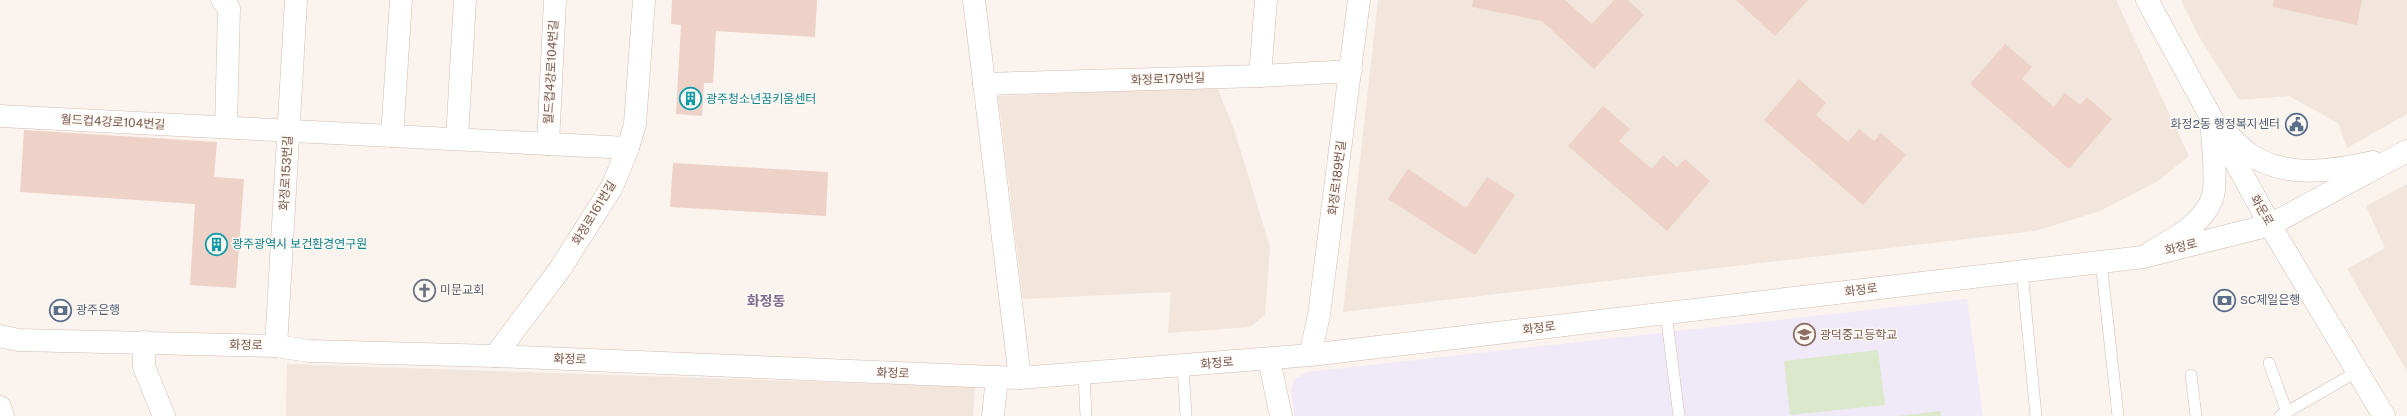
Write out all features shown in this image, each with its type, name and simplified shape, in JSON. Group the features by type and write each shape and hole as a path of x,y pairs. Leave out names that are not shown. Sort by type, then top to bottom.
{"street":[{"path":"222,0 229,8 226,127"},
{"name":"화정로153번길","path":"276,346 296,0"},
{"path":"392,136 401,0"},
{"path":"457,139 465,0"},
{"name":"월드컵4강로104번길","path":"548,144 555,0"},
{"name":"화정로161번길","path":"495,356 555,275 591,222 612,187 628,148 637,107 644,0"},
{"path":"974,0 1020,378"},
{"path":"1260,76 1266,0"},
{"name":"화정로189번길","path":"1310,355 1319,315 1359,0"},
{"name":"화운로","path":"2147,0 2211,120 2270,225 2384,416"},
{"name":"화정로179번길","path":"984,84 1260,76 1351,71"},
{"name":"월드컵4강로104번길","path":"0,116 628,148"},
{"path":"2211,120 2248,153 2262,161 2292,169 2329,171 2402,154"},
{"path":"2143,257 2190,228 2205,213 2213,198 2211,120"},
{"name":"화정로","path":"0,336 18,340 276,346 309,351 495,356 1020,378 1084,374 1310,355 2022,270 2143,257 2270,225 2402,154"},
{"path":"144,342 144,367 164,416"},
{"path":"1268,359 1281,416"},
{"path":"993,416 997,377"},
{"path":"0,407 4,416"}],"lane":[{"path":"2101,261 2118,416"},
{"path":"2022,270 2036,416"},
{"path":"1666,313 1679,416"},
{"path":"2269,363 2284,414 2358,371"},
{"path":"1183,366 1186,416"},
{"path":"1084,374 1086,416"},
{"path":"2191,375 2196,416"}],"shaded area":[{"path":"1378,0 2116,0 2189,156 2158,181 2100,211 2035,231 1343,312"},
{"path":"2181,0 2407,0 2407,114 2347,148 2338,123 2289,96 2239,100 2198,35"},
{"path":"1217,87 1234,129 1270,247 1265,315 1250,327 1168,333 1171,292 1023,299 998,96"},
{"path":"2407,184 2407,371 2347,269 2385,248 2366,206"},
{"name":"광덕중고등학교","path":"1967,299 1983,416 1295,416 1292,399 1291,388 1295,379 1308,372"},
{"path":"287,364 975,387 973,416 286,416"}],"green space":[{"path":"1878,350 1885,405 1790,415 1784,361"},
{"path":"1940,411 1941,416 1898,416"}],"building":[{"path":"672,0 817,0 815,37 716,31 713,83 704,83 702,116 676,114 681,25 671,24"},
{"path":"1473,0 1565,0 1592,24 1614,0 1628,0 1644,15 1594,69 1542,21 1472,7"},
{"path":"1736,0 1808,0 1775,36"},
{"path":"2274,0 2362,0 2357,25 2273,7"},
{"path":"2005,44 2032,67 2022,79 2054,107 2065,93 2080,105 2087,97 2112,119 2069,169 1970,84"},
{"path":"1799,79 1826,103 1816,115 1848,142 1859,129 1874,141 1881,133 1906,155 1863,205 1764,120"},
{"path":"1603,106 1630,129 1619,141 1652,169 1663,155 1677,167 1685,159 1710,181 1667,231 1568,146"},
{"name":"광주광역시 보건환경연구원","path":"24,130 217,142 214,177 244,179 236,288 190,285 195,204 20,192"},
{"path":"673,163 828,172 826,216 670,207"},
{"path":"1408,169 1466,208 1487,177 1515,195 1475,255 1388,199"}],"place":[{"name":"광주청소년꿈키움센터","path":"690,99"},
{"name":"화정2동 행정복지센터","path":"2296,124"},
{"name":"광주광역시 보건환경연구원","path":"216,244"},
{"name":"미문교회","path":"425,290"},
{"name":"SC제일은행","path":"2225,300"},
{"name":"광주은행","path":"61,310"},
{"name":"광덕중고등학교","path":"1805,335"}],"district":[{"name":"화정동","path":"766,301"}]}
